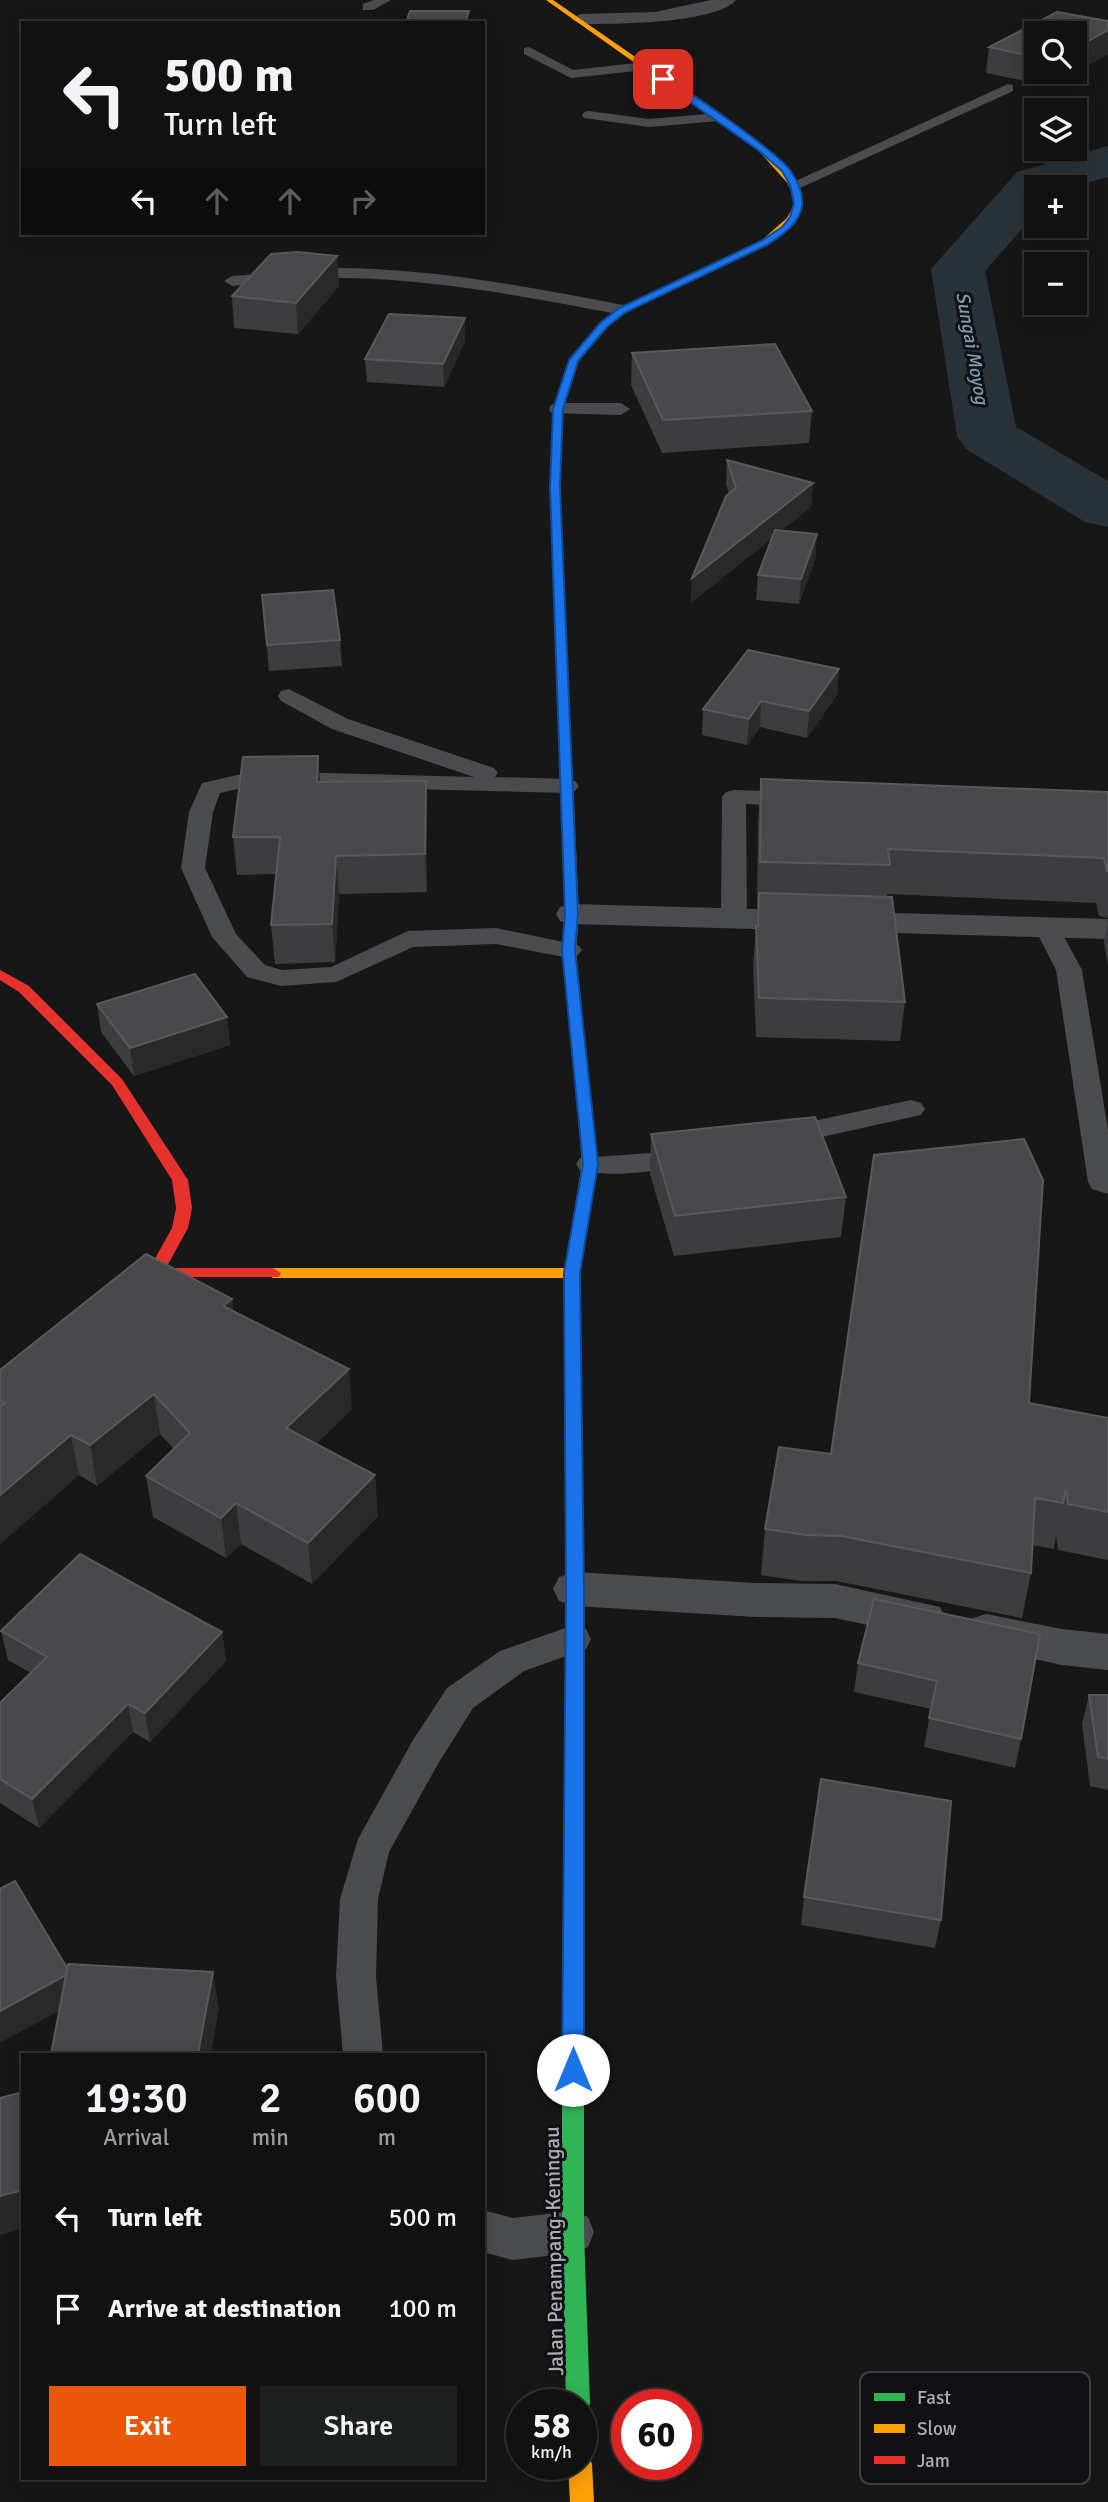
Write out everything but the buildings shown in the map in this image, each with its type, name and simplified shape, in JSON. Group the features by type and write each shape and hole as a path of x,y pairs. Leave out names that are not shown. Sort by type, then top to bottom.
{"main road":[{"path":"549,0 718,117 785,170 794,185"},
{"name":"Jalan Penampang-Keningau","path":"578,2389 573,2232 575,1589 572,1273 590,1164 569,950 572,914 555,487 558,409 573,360 603,325 623,310 764,243 785,229 794,217 799,203 794,185"},
{"path":"0,974 24,989 117,1082 180,1180 184,1208 180,1228 145,1281 572,1273"},
{"path":"581,2480 582,2502"}],"street":[{"path":"580,19 675,16 694,13 728,0"},
{"path":"572,914 1108,929"},
{"path":"575,1589 756,1600 835,1601 1062,1647 1108,1652"}],"lane":[{"path":"368,7 385,0"},
{"path":"529,51 571,74 645,66"},
{"path":"794,185 1008,88"},
{"path":"589,115 649,123 718,117"},
{"path":"232,281 347,273 372,274 514,290 623,310"},
{"path":"558,409 621,409"},
{"path":"289,696 340,724 516,783"},
{"path":"567,786 255,778 210,788 201,812 193,868 225,937 256,971 281,978 336,974 408,939 496,936 569,950"},
{"path":"734,918 734,797 815,799"},
{"path":"1047,927 1069,970 1102,1182 1108,1185"},
{"path":"760,1142 911,1110"},
{"path":"590,1164 650,1162 719,1150"},
{"path":"363,2053 356,1976 359,1899 371,1850 426,1751 460,1698 512,1661 574,1639"},
{"path":"485,2232 513,2239 573,2232"}],"waterway":[{"name":"Sungai Moyog","path":"1108,161 1035,183 958,269 987,436 1108,508"}],"traffic: fast":[{"path":"564,723 572,914 569,950 587,1136"},
{"path":"573,2089 573,2232 578,2389"}],"traffic: slow":[{"path":"549,0 761,148 794,185 797,196 797,207 791,219 764,243 623,310 603,325 579,354"},
{"path":"575,1596 572,1273 590,1164 587,1136"},
{"path":"273,1273 572,1273"},
{"path":"581,2480 582,2502"}],"traffic: jam":[{"path":"564,723 555,487 558,409 574,360 579,354"},
{"path":"0,974 24,989 117,1082 180,1180 184,1208 180,1228 155,1273 273,1273"},
{"path":"573,2089 575,1596"}],"route":[{"path":"573,2070 575,1589 572,1273 590,1164 569,950 572,914 555,487 558,409 573,360 603,325 623,310 764,243 785,229 794,217 799,203 794,185 785,170 761,148 663,79"}]}
